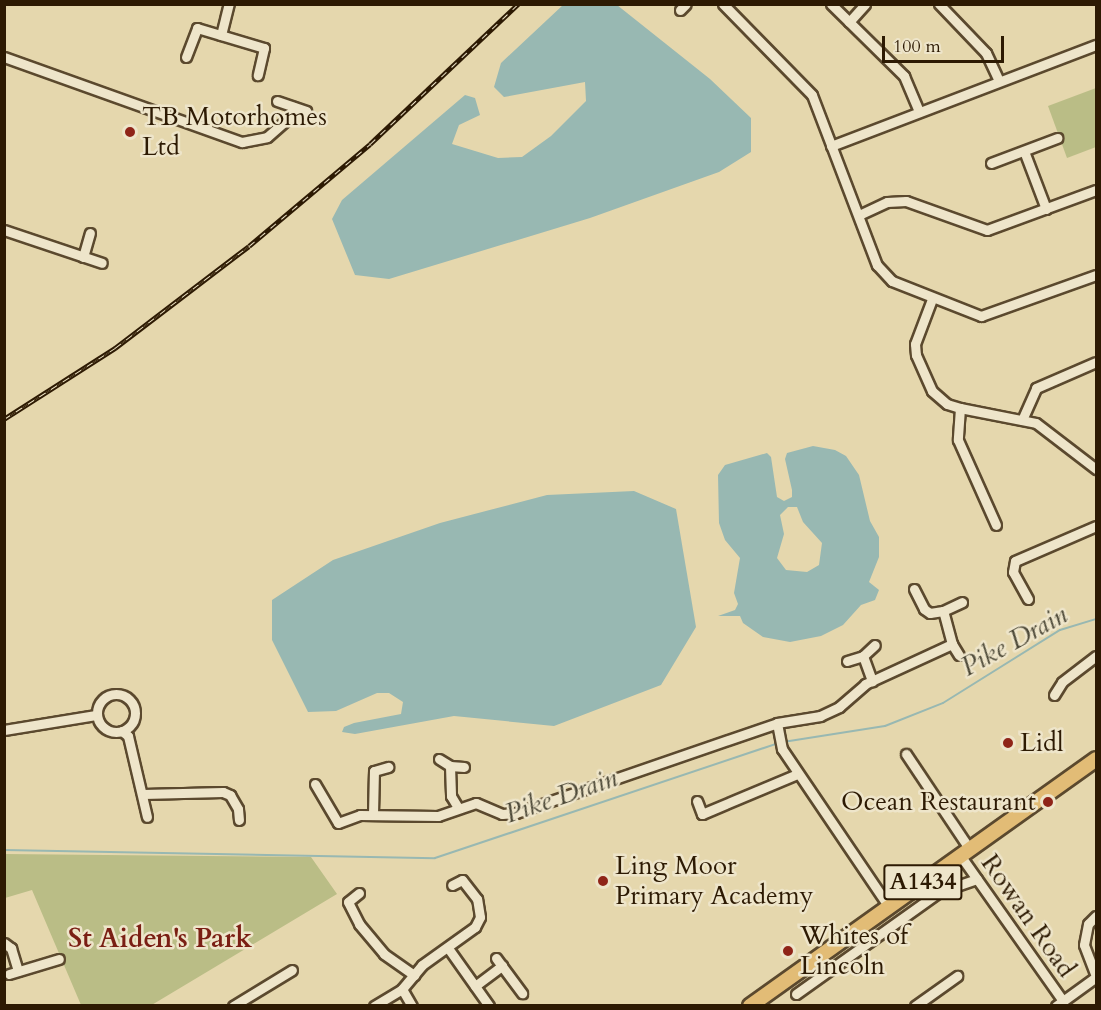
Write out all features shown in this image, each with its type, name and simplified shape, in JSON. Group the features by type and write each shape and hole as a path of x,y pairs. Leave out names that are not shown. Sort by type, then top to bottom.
{"main road":[{"name":"A1434","path":"750,1005 1096,759"}],"street":[{"path":"221,35 229,4"},
{"path":"723,4 805,85 884,274 932,299 974,316 990,315 1096,275"},
{"path":"831,4 904,76 919,112"},
{"path":"849,22 865,4"},
{"path":"939,4 980,46 999,81"},
{"path":"186,57 197,28 264,48 258,75"},
{"path":"831,146 1096,45"},
{"path":"4,57 242,142 267,137 289,118 293,107"},
{"path":"277,101 306,111"},
{"path":"991,163 1057,138"},
{"path":"1024,151 1046,209"},
{"path":"859,215 887,202 906,201 987,230 1096,190"},
{"path":"4,230 102,263"},
{"path":"84,257 90,233"},
{"path":"932,299 916,334 916,355 932,391 947,404 1023,420 1043,427 1096,469"},
{"path":"1023,420 1036,388 1096,362"},
{"path":"960,408 958,440 996,525"},
{"path":"1028,599 1013,572 1015,561 1096,526"},
{"path":"914,589 924,609 930,613 943,611 962,602"},
{"path":"943,611 952,644 959,655"},
{"path":"315,784 338,823 373,814 438,816 457,806 477,803 502,814 516,813 777,723 819,716 872,681 952,644"},
{"path":"847,661 863,656 875,645"},
{"path":"863,656 872,681"},
{"path":"1054,695 1062,682 1096,656"},
{"path":"96,715 104,698 114,694 125,696 134,705 135,716 122,731"},
{"path":"4,730 96,715"},
{"path":"96,715 108,731 122,731 128,736 147,817"},
{"path":"777,723 782,749 797,774 889,908"},
{"name":"Rowan Road","path":"906,754 964,852 977,879 1059,1003"},
{"path":"439,759 450,766 464,767"},
{"path":"450,766 451,796 457,806"},
{"path":"373,814 374,771 388,767"},
{"path":"697,801 702,814 797,774"},
{"path":"143,794 223,792 230,795 238,809 239,820"},
{"path":"795,994 939,892 977,879"},
{"path":"374,1005 402,988 414,975 475,927 480,917 477,899 462,880 452,885"},
{"path":"359,893 348,902 359,924 384,954 414,975"},
{"path":"1059,1003 1096,977 1084,945 1088,924 1096,916"},
{"path":"4,943 11,948 13,972 59,959"},
{"path":"448,948 489,1005"},
{"path":"475,986 499,962 522,993"},
{"path":"233,1005 292,970"},
{"path":"915,1005 957,976"},
{"path":"402,988 412,1005"}],"green space":[{"path":"1096,88 1096,147 1067,158 1048,106"},
{"path":"5,854 311,857 337,894 150,1006 81,1005 32,890 5,898"}],"water":[{"path":"563,5 617,5 710,79 751,118 751,152 719,172 590,218 389,279 355,275 332,219 342,200 465,95 475,98 480,115 459,125 452,144 498,158 522,157 551,136 586,101 585,82 504,97 494,87 501,63"},
{"path":"813,446 835,450 846,456 859,475 870,521 879,537 879,557 869,582 879,590 875,600 861,605 843,625 821,636 790,642 763,637 743,623 740,616 718,616 735,610 738,604 734,593 740,558 725,540 719,523 718,475 725,465 767,453 771,457 777,497 784,501 792,497 785,459 787,453","holes":["788,507 797,507 803,522 822,543 819,565 807,572 786,570 777,558 784,534 780,515"]},
{"path":"634,491 676,509 696,627 661,685 554,726 454,716 355,734 342,732 344,727 354,723 401,714 403,702 389,693 377,693 336,711 308,712 272,640 272,600 333,560 440,523 547,495"}],"waterway":[{"name":"Pike Drain","path":"783,742 885,726 943,703 1060,630 1096,619"},
{"name":"Pike Drain","path":"4,850 435,858 778,743"}],"railway":[{"path":"4,419 115,348 249,246 370,144 518,4"}],"place":[{"name":"TB Motorhomes Ltd","path":"130,132"},
{"name":"Lidl","path":"1008,743"},
{"name":"Ocean Restaurant","path":"1048,802"},
{"name":"Ling Moor Primary Academy","path":"603,881"},
{"name":"Whites of Lincoln","path":"788,951"}],"district":[{"name":"St Aiden's Park","path":"160,939"}]}
